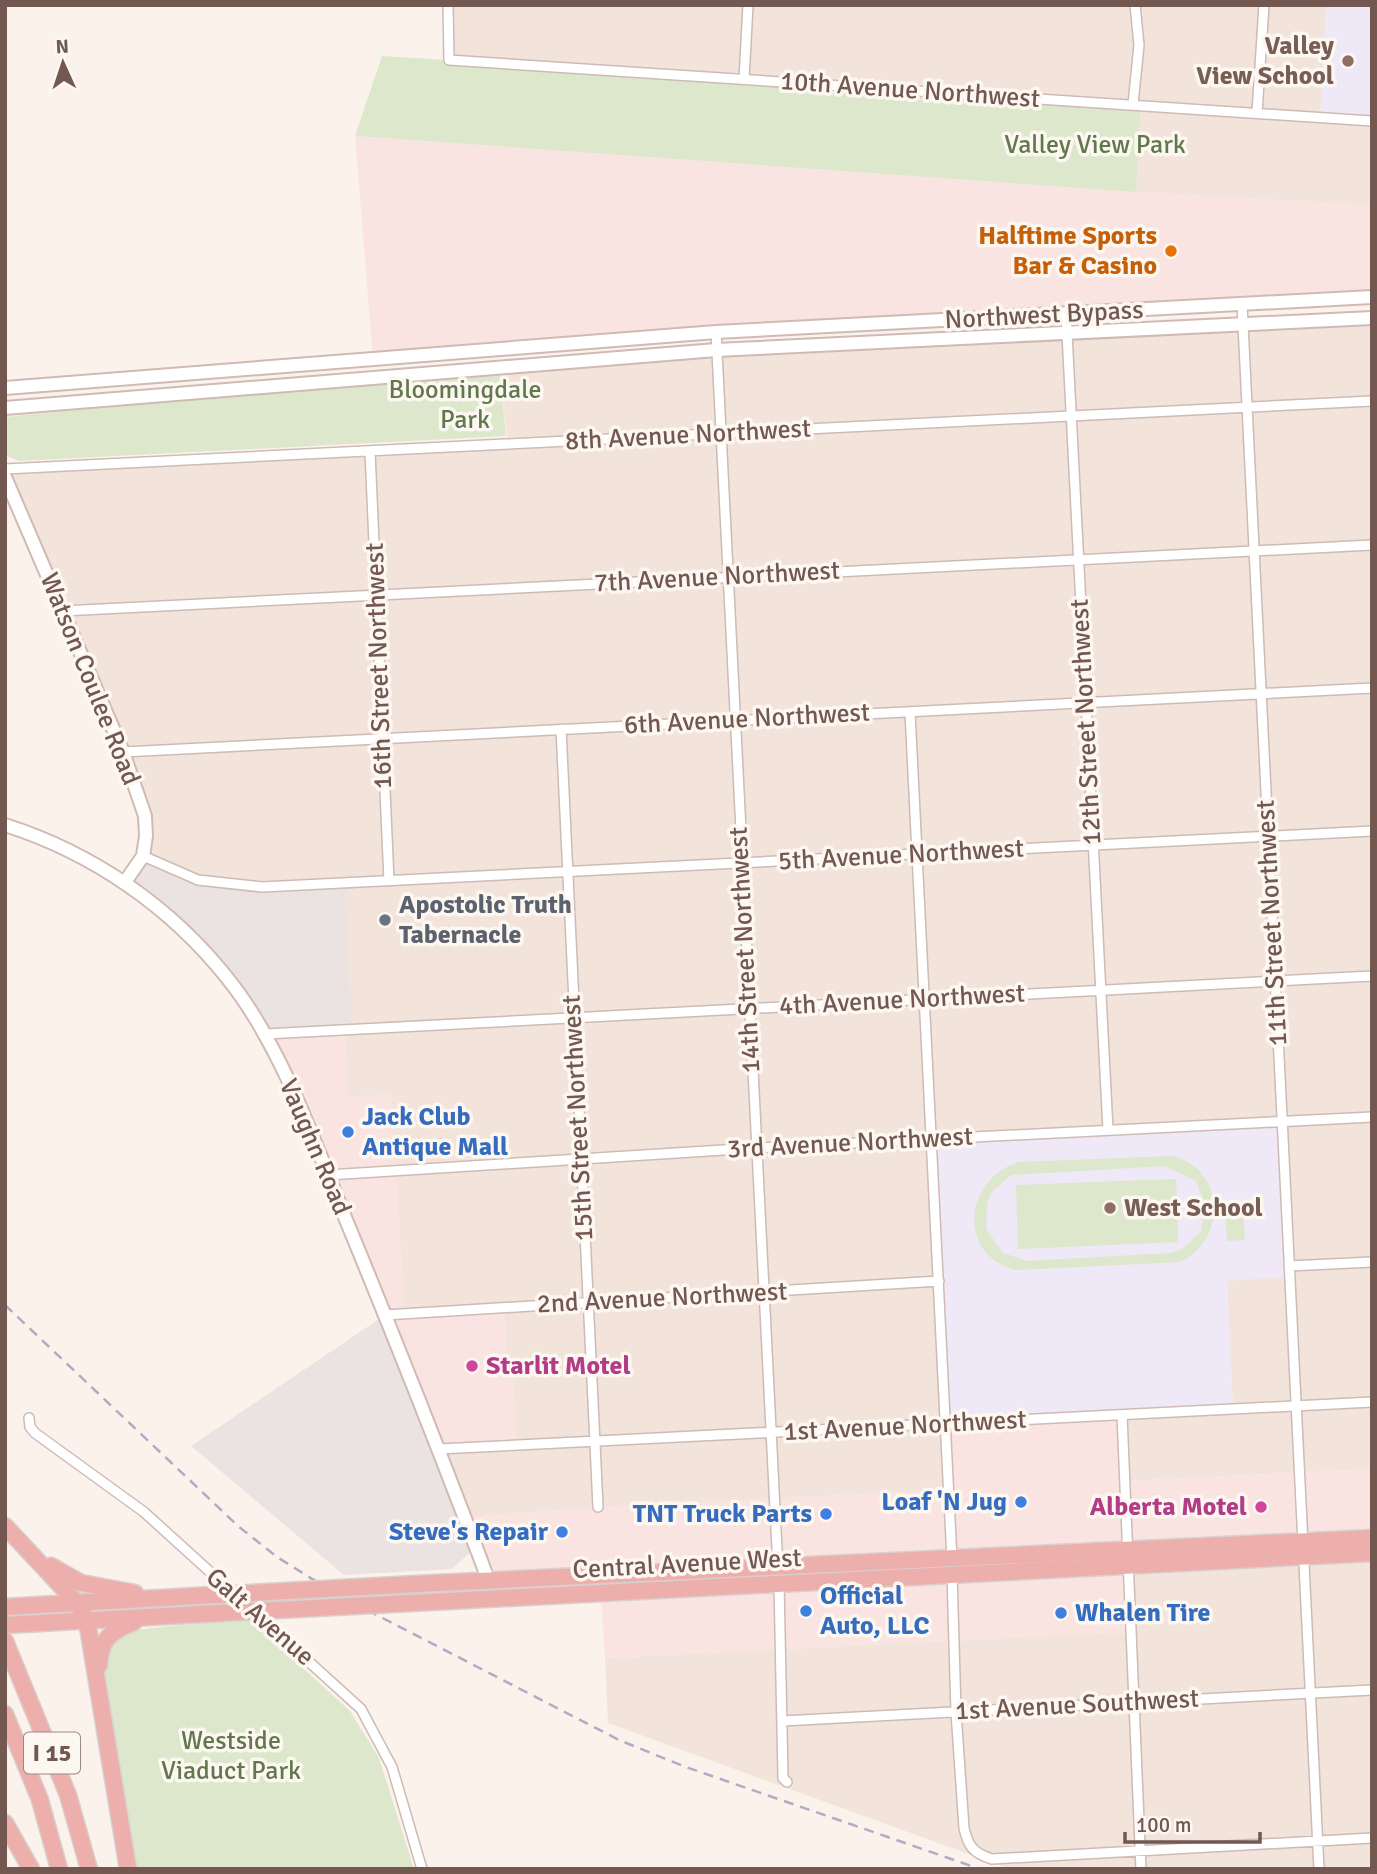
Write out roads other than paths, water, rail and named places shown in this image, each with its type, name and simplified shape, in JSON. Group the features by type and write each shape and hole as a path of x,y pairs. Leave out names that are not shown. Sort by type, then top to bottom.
{"highway":[{"path":"5,1526 77,1603 87,1620 128,1869"},
{"name":"Central Avenue West","path":"5,1625 370,1605 445,1597 601,1592 779,1576 1303,1549 1372,1538"},
{"path":"18,1539 57,1571 81,1583 102,1589 172,1599"},
{"name":"Central Avenue West","path":"1303,1549 1372,1553"},
{"name":"Central Avenue West","path":"5,1607 488,1579 779,1576"},
{"path":"445,1597 473,1590 488,1579 494,1586 507,1589 601,1592"},
{"path":"98,1685 100,1648 112,1631 145,1617"},
{"name":"I 15","path":"5,1641 63,1782 89,1869"},
{"name":"I 15","path":"5,1714 40,1800 59,1869"},
{"path":"5,1823 31,1869"}],"main road":[{"name":"Northwest Bypass","path":"5,388 716,332 1372,297"},
{"name":"Northwest Bypass","path":"5,408 716,351 1067,331 1372,318"},
{"name":"Watson Coulee Road","path":"5,477 122,752 145,816 143,856"},
{"name":"Vaughn Road","path":"5,825 59,845 125,882 187,932 229,980 265,1034 328,1175 439,1449 488,1579"},
{"path":"125,882 143,856"}],"street":[{"name":"10th Avenue Northwest","path":"448,5 449,60 1372,121"},
{"path":"744,79 747,5"},
{"path":"1133,104 1139,45 1135,5"},
{"path":"1257,113 1264,5"},
{"name":"11th Street Northwest","path":"1242,304 1319,1869"},
{"name":"12th Street Northwest","path":"1066,314 1108,1130"},
{"name":"14th Street Northwest","path":"716,332 755,1148 779,1576 783,1778 787,1782"},
{"name":"8th Avenue Northwest","path":"5,469 1372,401"},
{"name":"16th Street Northwest","path":"370,452 389,881"},
{"name":"7th Avenue Northwest","path":"62,611 1372,545"},
{"name":"6th Avenue Northwest","path":"122,752 1372,688"},
{"path":"909,712 946,1424 956,1712 964,1828 968,1843 976,1854 992,1859 1372,1838"},
{"name":"15th Street Northwest","path":"561,729 579,1159 598,1507"},
{"name":"5th Avenue Northwest","path":"143,856 198,880 262,887 1372,831"},
{"name":"4th Avenue Northwest","path":"265,1034 1372,976"},
{"name":"3rd Avenue Northwest","path":"328,1175 755,1148 1372,1117"},
{"path":"1289,1266 1372,1262"},
{"name":"2nd Avenue Northwest","path":"385,1315 939,1282"},
{"name":"1st Avenue Northwest","path":"439,1449 1372,1402"},
{"path":"1122,1415 1141,1869"},
{"name":"Galt Avenue","path":"29,1418 30,1427 36,1433 144,1511 361,1709 392,1767 422,1869"},
{"name":"1st Avenue Southwest","path":"782,1721 1372,1690"}],"railway":[{"path":"5,1305 238,1526 277,1557 338,1595 619,1740 683,1766 980,1869"}],"place":[{"name":"Valley View School","path":"1348,61"},
{"name":"Halftime Sports Bar & Casino","path":"1171,251"},
{"name":"Apostolic Truth Tabernacle","path":"385,920"},
{"name":"Jack Club Antique Mall","path":"348,1132"},
{"name":"West School","path":"1110,1208"},
{"name":"Starlit Motel","path":"472,1366"},
{"name":"Loaf 'N Jug","path":"1021,1502"},
{"name":"Alberta Motel","path":"1261,1507"},
{"name":"TNT Truck Parts","path":"826,1514"},
{"name":"Steve's Repair","path":"562,1532"},
{"name":"Official Auto, LLC","path":"806,1611"},
{"name":"Whalen Tire","path":"1061,1613"}],"park label":[{"name":"Valley View Park","path":"1095,145"},
{"name":"Bloomingdale Park","path":"465,405"},
{"name":"Westside Viaduct Park","path":"231,1756"}]}
